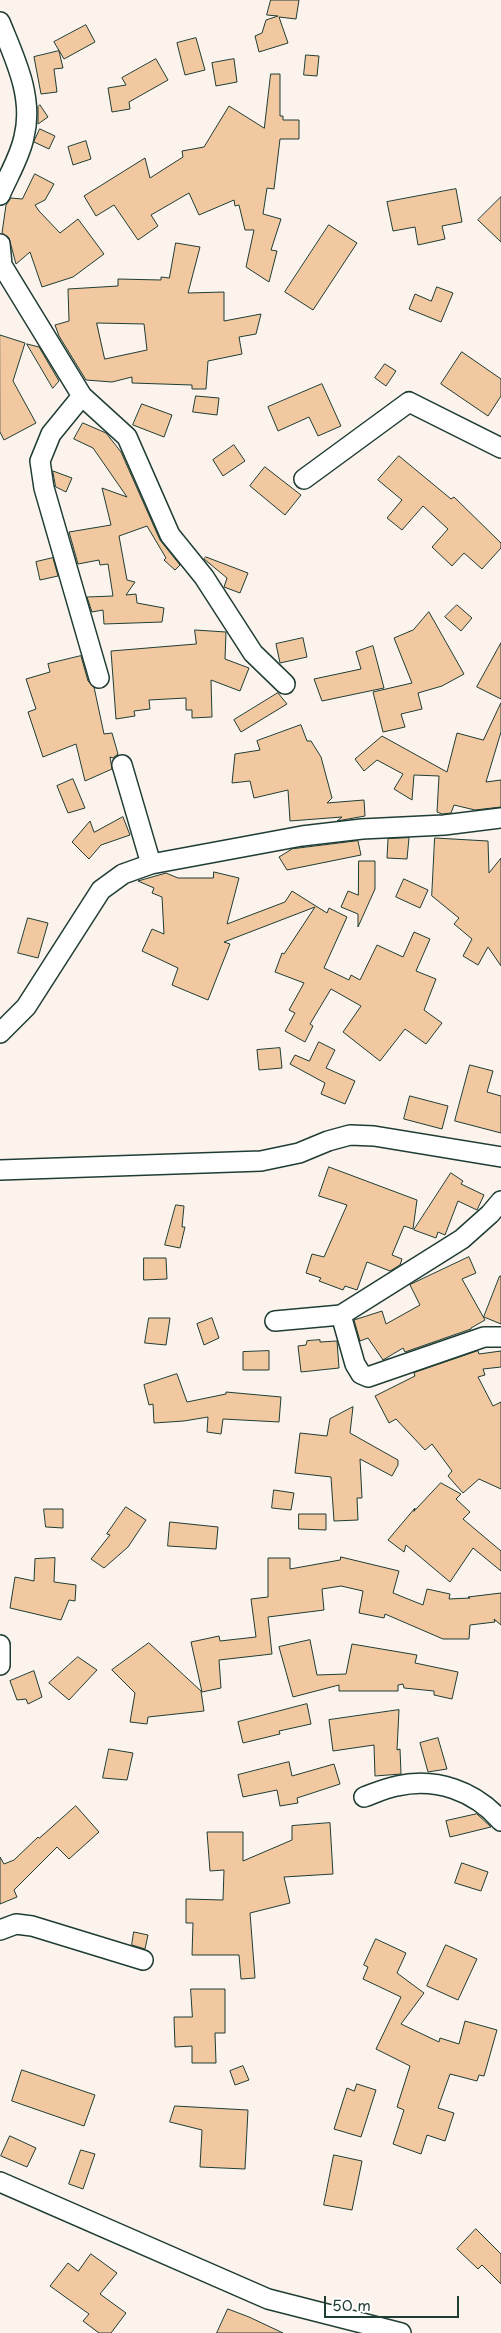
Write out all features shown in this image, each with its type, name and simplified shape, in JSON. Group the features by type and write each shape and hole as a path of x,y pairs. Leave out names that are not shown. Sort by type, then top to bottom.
{"street":[{"path":"0,22 25,88 28,116 24,139 0,194"},
{"path":"0,244 1,264 82,396 127,438 170,536 204,578 253,653 285,684"},
{"path":"82,396 51,434 40,461 44,488 99,678"},
{"path":"304,480 409,402 501,448"},
{"path":"122,765 151,864"},
{"path":"0,1033 26,1007 101,890 123,874 151,864 311,835 362,829 444,825 501,818"},
{"path":"0,1170 261,1161 299,1153 328,1141 350,1135 374,1136 501,1157"},
{"path":"275,1321 341,1315 462,1239 490,1214 501,1201"},
{"path":"341,1315 355,1364 361,1374 368,1376 475,1340 501,1337"},
{"path":"0,1645 0,1665"},
{"path":"364,1797 396,1786 417,1783 442,1785 476,1798 501,1821"},
{"path":"0,1930 16,1924 32,1926 143,1960"},
{"path":"0,2182 268,2299 401,2333"}],"building":[{"path":"271,0 299,0 296,19 279,17 288,43 259,52 255,36 262,33 266,20 278,16 267,15"},
{"path":"86,25 95,42 64,59 54,42"},
{"path":"196,38 205,70 185,75 177,43"},
{"path":"59,51 63,68 54,69 57,92 41,94 34,57"},
{"path":"306,55 319,56 317,76 304,75"},
{"path":"156,59 168,80 129,102 130,109 112,112 108,88 126,85 122,78"},
{"path":"234,59 237,82 216,86 212,63"},
{"path":"271,74 280,74 280,116 283,116 283,120 299,120 299,139 280,139 274,189 267,188 263,214 281,219 271,250 277,251 269,282 246,267 254,230 245,230 239,205 235,206 234,200 199,215 189,193 151,215 158,226 138,240 114,205 96,216 84,196 145,158 150,178 183,157 182,151 204,147 229,106 264,128"},
{"path":"40,105 48,117 38,124 38,107"},
{"path":"40,129 55,136 49,149 34,142"},
{"path":"86,141 91,159 73,165 68,147"},
{"path":"35,174 54,184 45,200 35,205 39,211 60,233 78,219 104,254 73,277 42,287 30,252 16,264 9,238 2,233 6,205 11,198 22,199"},
{"path":"456,189 462,222 442,226 445,239 418,245 415,227 393,231 387,202"},
{"path":"501,197 501,242 478,220"},
{"path":"329,225 357,243 313,310 285,292"},
{"path":"176,243 200,247 188,293 224,292 224,321 261,314 256,334 239,337 242,354 208,361 206,389 192,389 192,385 132,383 132,377 112,382 86,380 59,336 55,325 69,321 68,289 118,286 118,279 161,280 161,277 169,278","holes":["97,323 144,324 147,350 105,359"]},
{"path":"437,287 453,293 441,322 409,309 415,294 431,301"},
{"path":"0,335 25,343 13,381 36,423 4,440 0,432"},
{"path":"27,344 39,347 59,381 53,388"},
{"path":"462,352 501,379 501,396 488,416 441,384"},
{"path":"385,364 396,371 386,386 375,378"},
{"path":"322,384 341,426 318,436 309,417 278,431 268,407"},
{"path":"196,396 219,398 217,415 193,412"},
{"path":"142,404 172,415 164,437 133,425"},
{"path":"83,423 106,433 121,452 160,540 180,565 175,570 164,560 166,558 147,526 119,536 127,580 135,582 126,595 136,594 137,603 164,608 162,622 104,624 103,610 92,612 87,597 113,596 108,564 100,565 99,560 78,564 69,532 111,525 102,488 127,497 93,448 74,439"},
{"path":"234,445 245,461 223,476 213,460"},
{"path":"399,456 451,499 454,497 501,543 501,548 482,569 464,553 452,566 432,547 448,529 423,506 402,530 387,518 402,500 378,480"},
{"path":"265,467 301,495 285,515 250,486"},
{"path":"53,471 72,478 66,492 56,487"},
{"path":"206,557 248,573 240,593 224,587 227,578 204,559"},
{"path":"53,558 58,576 40,580 36,562"},
{"path":"457,605 472,618 461,631 445,617"},
{"path":"429,612 464,674 442,686 418,693 422,709 401,714 405,727 383,732 373,692 412,683 394,638 413,630"},
{"path":"195,630 226,632 225,659 249,668 240,691 211,680 212,717 192,718 192,710 186,710 186,698 149,700 150,709 134,711 135,716 116,719 111,651 196,644"},
{"path":"303,638 307,657 280,663 276,644"},
{"path":"501,643 501,699 477,687"},
{"path":"373,646 384,688 322,701 314,679 361,669 356,652"},
{"path":"81,656 88,681 94,687 104,734 112,733 118,754 113,758 110,757 112,769 85,781 76,744 43,757 28,712 36,709 26,679 50,672 48,664"},
{"path":"278,693 287,704 241,732 234,720"},
{"path":"501,703 501,732 486,782 501,780 501,807 475,810 454,805 451,813 442,814 437,812 439,776 414,775 412,800 394,789 403,774 377,760 364,771 355,759 382,736 447,772 457,733 483,740"},
{"path":"301,725 307,741 311,741 321,757 332,798 327,803 364,800 365,816 337,821 342,817 290,821 288,790 254,798 250,781 232,783 235,754 260,750 257,741"},
{"path":"73,779 85,808 68,813 57,786"},
{"path":"123,817 130,835 101,845 89,859 72,842 90,821 94,832"},
{"path":"409,838 407,859 387,858 388,839"},
{"path":"435,838 488,841 489,873 501,858 501,966 488,947 478,965 463,956 472,939 454,924 459,918 432,896"},
{"path":"358,841 361,855 287,870 279,857 292,849"},
{"path":"359,861 375,861 375,889 358,927 358,914 341,907 348,891 358,895"},
{"path":"214,872 239,878 227,924 285,902 292,891 327,913 329,908 347,917 324,968 349,980 351,975 360,980 377,945 403,957 414,932 430,939 416,971 436,979 424,1010 442,1023 426,1044 405,1029 380,1061 343,1032 361,1006 331,989 310,1024 313,1026 305,1042 285,1031 295,1013 289,1010 304,983 275,972 282,953 284,954 315,907 224,942 230,944 208,1000 172,985 178,968 142,951 152,929 164,934 162,897 152,893 154,888 138,881 166,873 178,878 213,878"},
{"path":"404,879 428,890 420,908 396,897"},
{"path":"28,918 48,923 38,958 18,953"},
{"path":"319,1042 335,1050 326,1068 355,1081 345,1104 321,1094 325,1083 290,1064 295,1055 309,1061"},
{"path":"280,1048 282,1068 259,1070 257,1050"},
{"path":"470,1065 493,1071 487,1092 501,1096 501,1133 455,1121"},
{"path":"410,1096 448,1106 442,1129 404,1119"},
{"path":"329,1167 417,1200 413,1229 404,1226 392,1255 402,1259 400,1265 390,1271 367,1262 357,1290 345,1286 343,1290 319,1281 321,1278 306,1273 312,1254 324,1257 347,1205 319,1196"},
{"path":"451,1173 463,1181 461,1184 484,1195 477,1210 458,1201 445,1235 438,1232 436,1238 414,1230"},
{"path":"176,1205 184,1206 182,1227 185,1227 180,1248 165,1245"},
{"path":"469,1257 476,1273 462,1279 485,1320 471,1329 405,1352 403,1348 383,1360 368,1338 360,1341 354,1320 382,1311 386,1324 420,1305 410,1285"},
{"path":"144,1258 166,1258 167,1279 144,1280"},
{"path":"501,1276 501,1324 484,1317"},
{"path":"149,1318 170,1318 166,1345 145,1343"},
{"path":"212,1318 219,1338 204,1345 197,1324"},
{"path":"320,1340 320,1342 337,1341 339,1368 301,1372 298,1346 306,1345 307,1341"},
{"path":"269,1351 269,1370 243,1370 243,1352"},
{"path":"478,1351 479,1354 501,1351 501,1367 483,1369 485,1375 478,1377 493,1406 501,1402 501,1489 479,1479 463,1493 448,1476 452,1471 432,1444 425,1450 396,1419 389,1423 375,1396 415,1376 414,1373"},
{"path":"177,1374 187,1402 226,1394 226,1392 281,1397 279,1422 223,1419 221,1434 207,1432 208,1417 154,1423 153,1404 149,1405 144,1385"},
{"path":"353,1407 350,1433 398,1460 398,1465 392,1476 360,1459 362,1498 357,1498 358,1520 334,1521 331,1477 295,1473 300,1433 327,1436 330,1419"},
{"path":"441,1483 461,1494 456,1499 470,1512 463,1519 501,1551 501,1571 473,1548 450,1582 406,1545 404,1552 388,1540 415,1508 414,1511"},
{"path":"274,1490 294,1493 291,1510 272,1508"},
{"path":"126,1507 146,1520 128,1547 104,1568 91,1559 110,1535 107,1534"},
{"path":"44,1509 63,1509 63,1528 46,1527"},
{"path":"299,1514 326,1514 326,1530 299,1529"},
{"path":"170,1522 218,1527 216,1549 168,1546"},
{"path":"341,1557 399,1571 393,1593 423,1605 427,1589 450,1594 449,1599 501,1593 501,1625 494,1619 495,1622 470,1625 469,1639 443,1639 385,1614 384,1618 359,1613 363,1591 341,1586 322,1589 324,1610 268,1617 272,1654 219,1660 221,1688 202,1692 191,1642 219,1636 220,1641 256,1637 251,1599 268,1597 268,1558 290,1558 290,1569 340,1560"},
{"path":"55,1558 54,1582 76,1585 75,1601 69,1600 61,1620 10,1608 15,1577 34,1581 35,1559"},
{"path":"310,1640 317,1675 346,1674 352,1644 417,1655 415,1663 458,1672 452,1699 434,1695 434,1691 404,1688 403,1684 398,1685 398,1691 339,1691 339,1685 293,1697 279,1647"},
{"path":"149,1643 201,1691 204,1711 148,1717 147,1724 130,1722 135,1693 112,1670"},
{"path":"78,1657 97,1670 69,1700 49,1683"},
{"path":"34,1671 42,1697 28,1704 26,1699 17,1700 10,1681"},
{"path":"307,1704 311,1724 279,1731 280,1734 243,1743 238,1722"},
{"path":"399,1710 397,1750 400,1749 401,1774 375,1776 374,1745 333,1751 329,1720"},
{"path":"438,1738 447,1769 428,1772 420,1743"},
{"path":"109,1749 133,1753 127,1780 103,1778"},
{"path":"289,1762 292,1776 334,1764 340,1784 297,1798 298,1803 280,1806 277,1790 243,1797 238,1775"},
{"path":"76,1806 99,1832 69,1859 57,1847 14,1890 17,1897 0,1904 0,1857 4,1864 14,1860 38,1837"},
{"path":"477,1814 491,1827 450,1837 446,1821"},
{"path":"330,1823 333,1874 284,1877 290,1903 250,1913 255,1978 241,1979 239,1955 192,1955 193,1923 186,1923 186,1899 223,1900 224,1870 210,1871 207,1832 243,1832 243,1861 292,1840 292,1826"},
{"path":"462,1863 488,1872 481,1891 455,1883"},
{"path":"134,1932 148,1935 145,1949 132,1945"},
{"path":"376,1939 406,1953 397,1973 424,1993 401,2024 439,2042 440,2038 459,2044 465,2021 497,2030 484,2076 479,2075 477,2081 450,2074 438,2108 454,2113 445,2141 427,2135 421,2154 393,2144 404,2110 397,2107 410,2066 376,2049 401,1997 363,1979 368,1967 364,1965"},
{"path":"446,1945 477,1959 458,2000 427,1986"},
{"path":"191,1989 225,1989 225,2033 215,2033 216,2063 192,2063 192,2046 175,2047 174,2017 192,2017"},
{"path":"243,2066 249,2080 235,2085 230,2071"},
{"path":"22,2070 95,2095 84,2126 12,2101"},
{"path":"357,2084 376,2090 361,2137 334,2129 347,2088 354,2091"},
{"path":"175,2106 248,2110 245,2169 200,2167 202,2130 170,2122"},
{"path":"10,2136 36,2148 27,2167 1,2156"},
{"path":"81,2150 95,2154 83,2189 69,2184"},
{"path":"334,2155 362,2161 352,2210 324,2205"},
{"path":"476,2229 501,2254 501,2284 482,2265 478,2269 457,2249"},
{"path":"91,2254 117,2273 100,2294 126,2313 111,2333 99,2333 83,2321 89,2314 50,2286 68,2263 78,2271"},
{"path":"228,2309 249,2317 283,2333 217,2333"}]}
